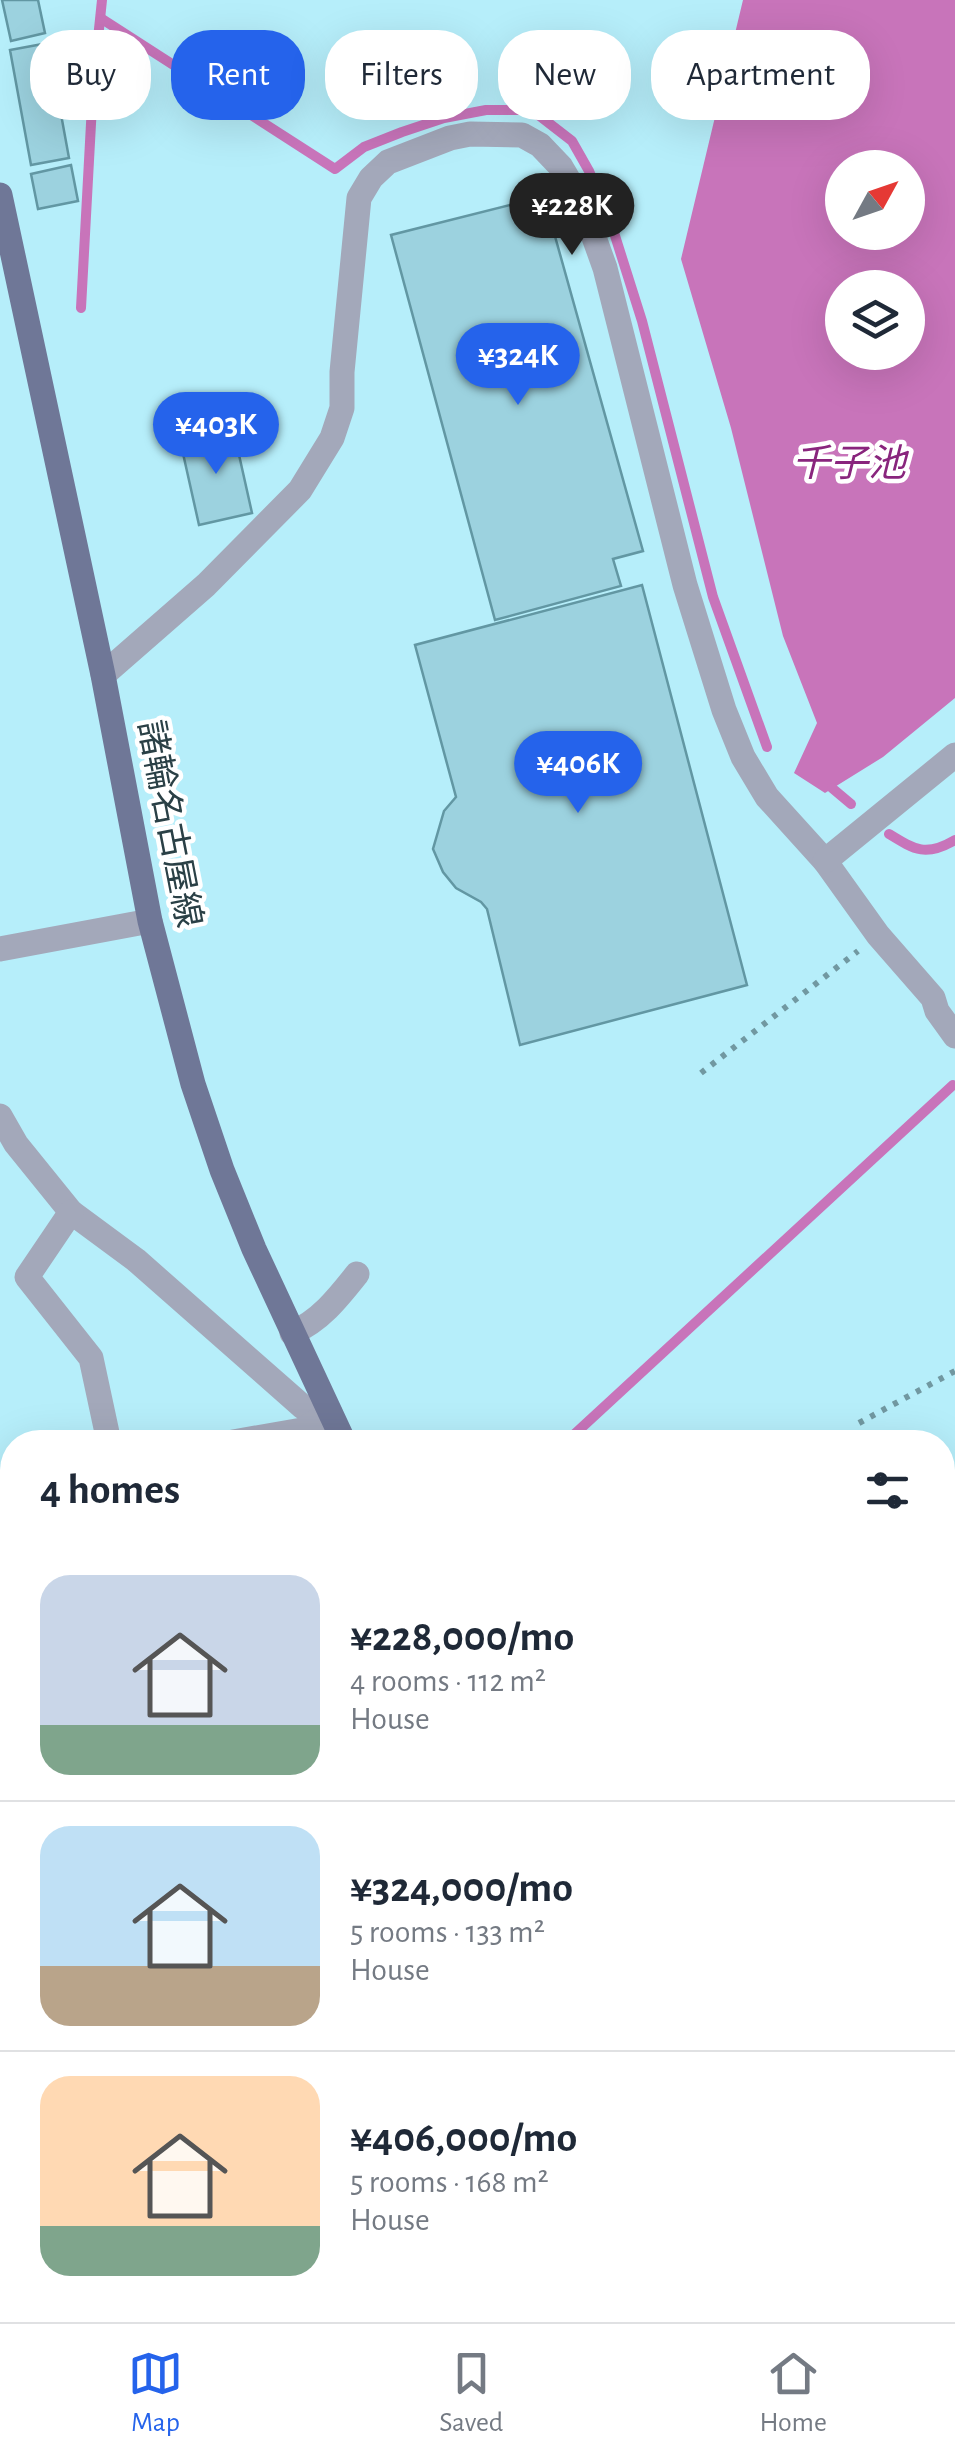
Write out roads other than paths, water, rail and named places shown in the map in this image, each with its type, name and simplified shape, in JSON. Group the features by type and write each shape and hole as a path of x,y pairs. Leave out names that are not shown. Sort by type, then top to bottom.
{"main road":[{"name":"諸輪名古屋線","path":"0,195 104,675 150,921 192,1084 254,1249 338,1430"}],"street":[{"path":"104,675 206,585 300,490 332,438 342,408 358,198 371,178 388,162 450,138 496,133 522,135 540,145 561,167 580,201 605,268 685,585 743,757 767,797 825,862 878,935 944,998 938,1011 955,1036"},
{"path":"825,862 955,756"},
{"path":"0,949 150,921"},
{"path":"0,1116 16,1144 71,1212 136,1260 304,1407 330,1412"},
{"path":"71,1212 27,1277 91,1358 106,1430"},
{"path":"292,1333 310,1326 357,1274"},
{"path":"302,1430 330,1412"}],"water":[{"name":"千子池","path":"743,0 955,0 955,698 883,757 825,793 794,773 817,723 783,636 731,428 681,259 714,120 870,120 870,30 736,30"}],"waterway":[{"path":"81,308 93,87 102,0"},
{"path":"102,19 335,169 364,147 402,132 486,110 532,110 572,141 611,223 642,321 713,597 767,747"},
{"path":"832,788 851,804"},
{"path":"889,834 928,850 955,840"},
{"path":"579,1430 953,1085"}]}
